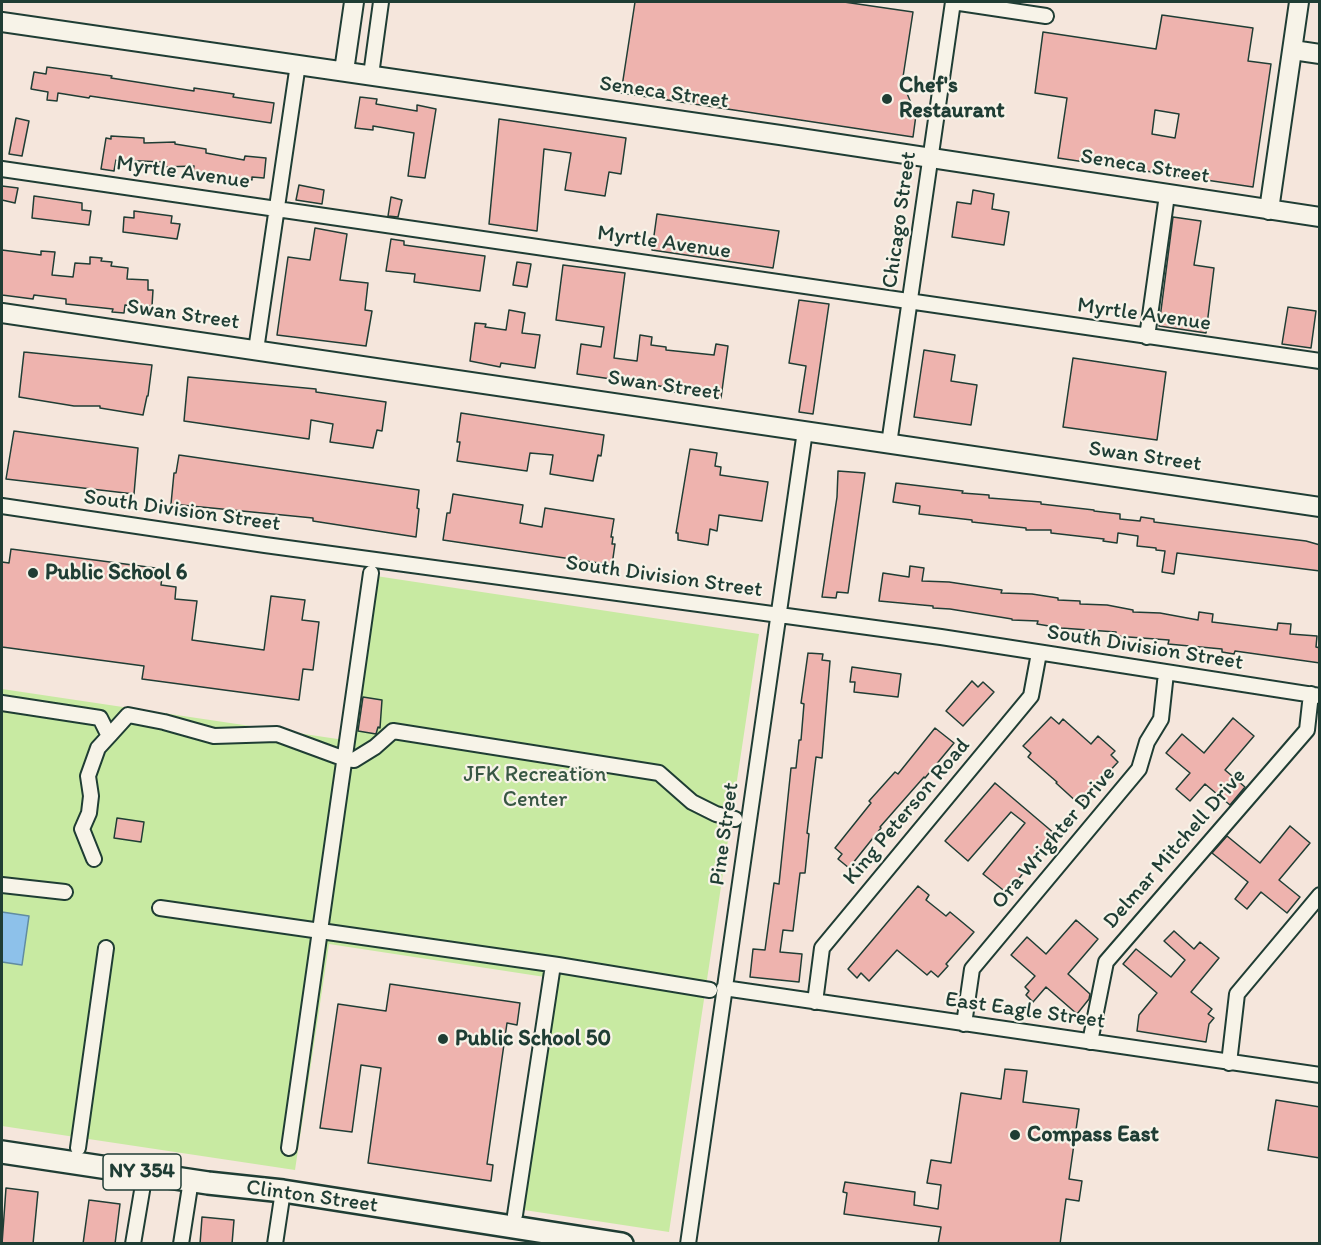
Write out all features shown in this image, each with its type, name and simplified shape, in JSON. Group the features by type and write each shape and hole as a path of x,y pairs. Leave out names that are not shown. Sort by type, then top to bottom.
{"main road":[{"path":"344,71 354,2"},
{"path":"1269,210 1299,2"},
{"name":"Seneca Street","path":"2,22 1320,217"},
{"path":"1293,50 1320,54"},
{"name":"Swan Street","path":"2,313 1320,507"},
{"name":"Clinton Street","path":"2,1152 283,1191 622,1244"}],"street":[{"path":"371,75 381,2"},
{"path":"953,2 1046,16"},
{"name":"Chicago Street","path":"888,444 953,2"},
{"path":"256,350 298,64"},
{"name":"Myrtle Avenue","path":"2,169 1320,362"},
{"path":"1147,337 1167,195"},
{"name":"Pine Street","path":"688,1244 804,431"},
{"name":"South Division Street","path":"2,506 265,545 778,614 1315,695"},
{"path":"289,1148 371,573"},
{"name":"King Peterson Road","path":"815,1002 822,948 1031,696 1039,653"},
{"name":"Ora Wrighter Drive","path":"964,1024 972,969 1139,769 1147,742 1161,718 1166,673"},
{"name":"Delmar Mitchell Drive","path":"1090,1042 1106,962 1306,730 1315,695"},
{"path":"2,704 100,718 128,715 165,722 214,736 277,734 345,759 354,760 368,752 393,731 659,773 692,802 716,814 735,819"},
{"path":"94,859 82,829 89,813 91,796 88,776 98,748 128,715"},
{"path":"100,718 109,736"},
{"path":"2,885 65,892"},
{"path":"1229,1063 1237,994 1320,895"},
{"path":"160,908 553,964 710,990"},
{"path":"78,1148 106,948"},
{"path":"515,1215 553,964"},
{"name":"East Eagle Street","path":"724,988 1320,1075"},
{"path":"134,1244 145,1173"},
{"path":"181,1244 191,1180"},
{"path":"275,1244 283,1191"}],"green space":[{"name":"JFK Recreation Center","path":"376,576 759,634 669,1232 511,1208 545,977 329,944 295,1170 2,1126 2,689 351,741"}],"water":[{"path":"2,912 29,916 22,965 2,962"}],"building":[{"path":"635,2 844,2 913,12 901,90 906,91 916,115 913,137 621,93"},
{"path":"1162,15 1253,28 1248,61 1271,64 1253,187 1058,158 1067,98 1035,93 1043,32 1156,49","holes":["1155,110 1179,114 1175,138 1152,134"]},
{"path":"47,67 194,91 194,88 234,94 233,97 274,103 271,123 90,96 89,98 58,93 57,101 47,100 48,92 31,89 34,72 46,74"},
{"path":"360,97 377,99 376,104 417,111 417,105 436,109 425,178 408,176 414,133 373,126 373,130 355,128"},
{"path":"16,118 29,121 22,156 9,154"},
{"path":"499,119 626,138 621,174 609,172 605,196 565,190 571,153 544,149 537,231 489,224"},
{"path":"111,136 144,138 144,143 175,142 175,144 206,149 206,153 244,160 245,156 266,158 264,178 252,177 252,180 225,177 193,171 194,166 164,167 164,162 116,160 114,171 101,169 106,138 111,139"},
{"path":"299,185 324,190 322,204 296,200"},
{"path":"2,186 18,188 15,203 2,200"},
{"path":"973,190 994,194 992,209 1009,212 1004,245 952,237 957,202 971,204"},
{"path":"34,196 82,203 82,210 91,211 89,225 32,218"},
{"path":"391,197 402,200 398,217 388,216"},
{"path":"134,211 172,216 171,223 180,224 177,239 123,232 124,217 134,218"},
{"path":"657,214 779,231 773,268 652,250"},
{"path":"1173,217 1201,221 1194,265 1214,268 1206,333 1159,326"},
{"path":"315,228 347,234 340,280 368,283 365,310 372,311 366,346 277,335 288,257 310,260"},
{"path":"391,239 404,241 404,245 485,256 480,291 414,282 415,274 386,271"},
{"path":"2,250 41,255 41,251 55,252 52,275 73,277 75,263 90,264 90,257 102,258 101,261 112,262 111,266 128,268 127,279 148,280 148,290 153,290 152,306 125,305 124,313 112,312 113,309 66,304 66,299 34,295 33,299 2,295"},
{"path":"517,262 531,264 527,287 513,285"},
{"path":"563,265 625,273 614,358 637,361 640,335 652,337 651,345 666,347 666,350 714,355 716,344 728,346 721,398 708,396 709,393 687,390 686,394 673,392 673,388 577,374 581,344 601,347 604,327 556,320"},
{"path":"799,300 829,304 813,414 799,412 806,366 789,363"},
{"path":"1288,307 1316,311 1311,348 1282,344"},
{"path":"509,310 525,313 522,333 540,335 535,368 501,363 500,367 470,361 475,323 506,330"},
{"path":"924,350 955,355 951,381 977,385 971,425 914,417"},
{"path":"24,352 152,365 143,415 100,408 100,406 74,406 19,397"},
{"path":"1073,358 1166,372 1157,440 1063,427"},
{"path":"188,377 316,389 316,392 386,402 382,431 377,430 373,448 330,442 333,424 311,420 309,439 184,421"},
{"path":"461,413 604,435 601,456 598,455 593,481 550,474 553,455 530,453 527,471 457,461"},
{"path":"14,431 138,448 134,494 6,479"},
{"path":"690,449 717,453 715,466 721,467 720,475 768,482 762,521 719,515 717,531 710,529 708,545 678,540 678,533 676,533"},
{"path":"179,455 419,490 416,537 313,521 313,518 171,504 174,473 176,473"},
{"path":"838,471 865,473 848,593 837,592 836,598 822,597 837,497"},
{"path":"896,483 989,495 989,498 1041,502 1041,504 1120,514 1120,519 1140,521 1141,517 1154,519 1154,522 1306,541 1320,545 1320,571 1177,553 1174,574 1162,572 1165,551 1137,546 1138,536 1118,533 1117,543 1103,541 1104,539 1051,533 1051,530 1026,530 1026,528 919,514 920,506 893,502"},
{"path":"453,494 523,505 520,523 542,527 545,508 614,519 611,537 613,537 612,544 615,544 612,565 443,540 447,513 450,513"},
{"path":"11,549 163,569 161,585 176,587 175,599 197,601 192,640 264,650 271,596 305,600 302,620 319,622 313,670 303,669 299,700 142,679 144,666 2,647 2,562 9,563"},
{"path":"910,566 924,568 922,581 949,582 1002,590 1001,593 1032,594 1058,598 1058,600 1080,601 1080,604 1107,605 1133,610 1133,612 1160,613 1198,620 1199,612 1213,614 1212,622 1277,630 1278,623 1291,624 1290,634 1317,636 1316,647 1320,648 1320,663 1235,651 1234,654 1222,652 1222,649 1168,644 1169,640 1115,636 1116,632 1061,628 1037,624 1038,621 1012,620 933,608 933,606 879,601 883,573 909,577"},
{"path":"808,653 823,654 822,660 830,661 822,758 816,757 805,873 800,873 793,931 783,930 780,952 802,954 799,982 750,977 753,949 765,950 774,883 779,884 791,768 796,768 799,740 801,740 804,704 801,703"},
{"path":"852,667 901,674 898,697 854,692 855,682 850,682"},
{"path":"972,681 978,687 983,682 994,692 963,726 946,711"},
{"path":"363,697 382,700 380,728 378,727 376,734 358,731"},
{"path":"1051,717 1059,724 1063,719 1091,744 1098,736 1115,751 1111,755 1118,762 1079,804 1028,757 1031,753 1023,746"},
{"path":"1233,718 1254,736 1225,770 1245,787 1230,805 1205,784 1190,801 1176,789 1190,773 1166,753 1182,734 1204,753"},
{"path":"935,728 954,743 880,827 849,868 838,859 842,854 835,848 871,803 869,801 895,772 898,774"},
{"path":"995,783 1055,834 1007,893 983,874 1025,823 1011,812 968,861 945,841"},
{"path":"117,818 144,822 141,842 114,838"},
{"path":"1290,826 1310,843 1279,880 1300,897 1287,913 1261,892 1247,909 1235,899 1248,882 1212,853 1227,836 1260,863"},
{"path":"918,886 929,895 926,900 946,916 950,912 974,932 946,964 948,966 938,977 931,971 927,975 897,950 869,981 861,973 857,978 848,969"},
{"path":"1076,920 1098,939 1068,974 1090,994 1089,999 1077,1014 1046,987 1033,1002 1026,995 1029,991 1025,987 1035,976 1011,955 1027,937 1046,954"},
{"path":"1174,931 1194,949 1200,942 1219,958 1191,992 1212,1009 1208,1014 1214,1018 1209,1024 1206,1042 1137,1031 1139,1015 1157,993 1123,964 1136,949 1171,977 1185,960 1164,941"},
{"path":"390,984 520,1003 517,1025 507,1023 487,1164 493,1165 491,1181 368,1163 381,1068 361,1065 352,1132 320,1128 338,1004 386,1011"},
{"name":"Compass East","path":"1005,1069 1027,1071 1023,1102 1079,1109 1069,1179 1082,1181 1079,1201 1066,1199 1060,1244 938,1244 941,1227 844,1214 847,1193 843,1192 845,1182 915,1192 914,1205 938,1209 941,1185 927,1183 931,1160 951,1163 961,1093 1001,1099"},
{"path":"1276,1100 1320,1107 1320,1158 1268,1150"},
{"path":"6,1188 38,1192 33,1244 2,1244"},
{"path":"89,1200 120,1204 115,1244 83,1244"},
{"path":"202,1217 234,1220 232,1244 200,1244"}],"place":[{"name":"Chef's Restaurant","path":"887,99"},
{"name":"Public School 6","path":"33,573"},
{"name":"Public School 50","path":"443,1039"},
{"name":"Compass East","path":"1015,1135"}]}
